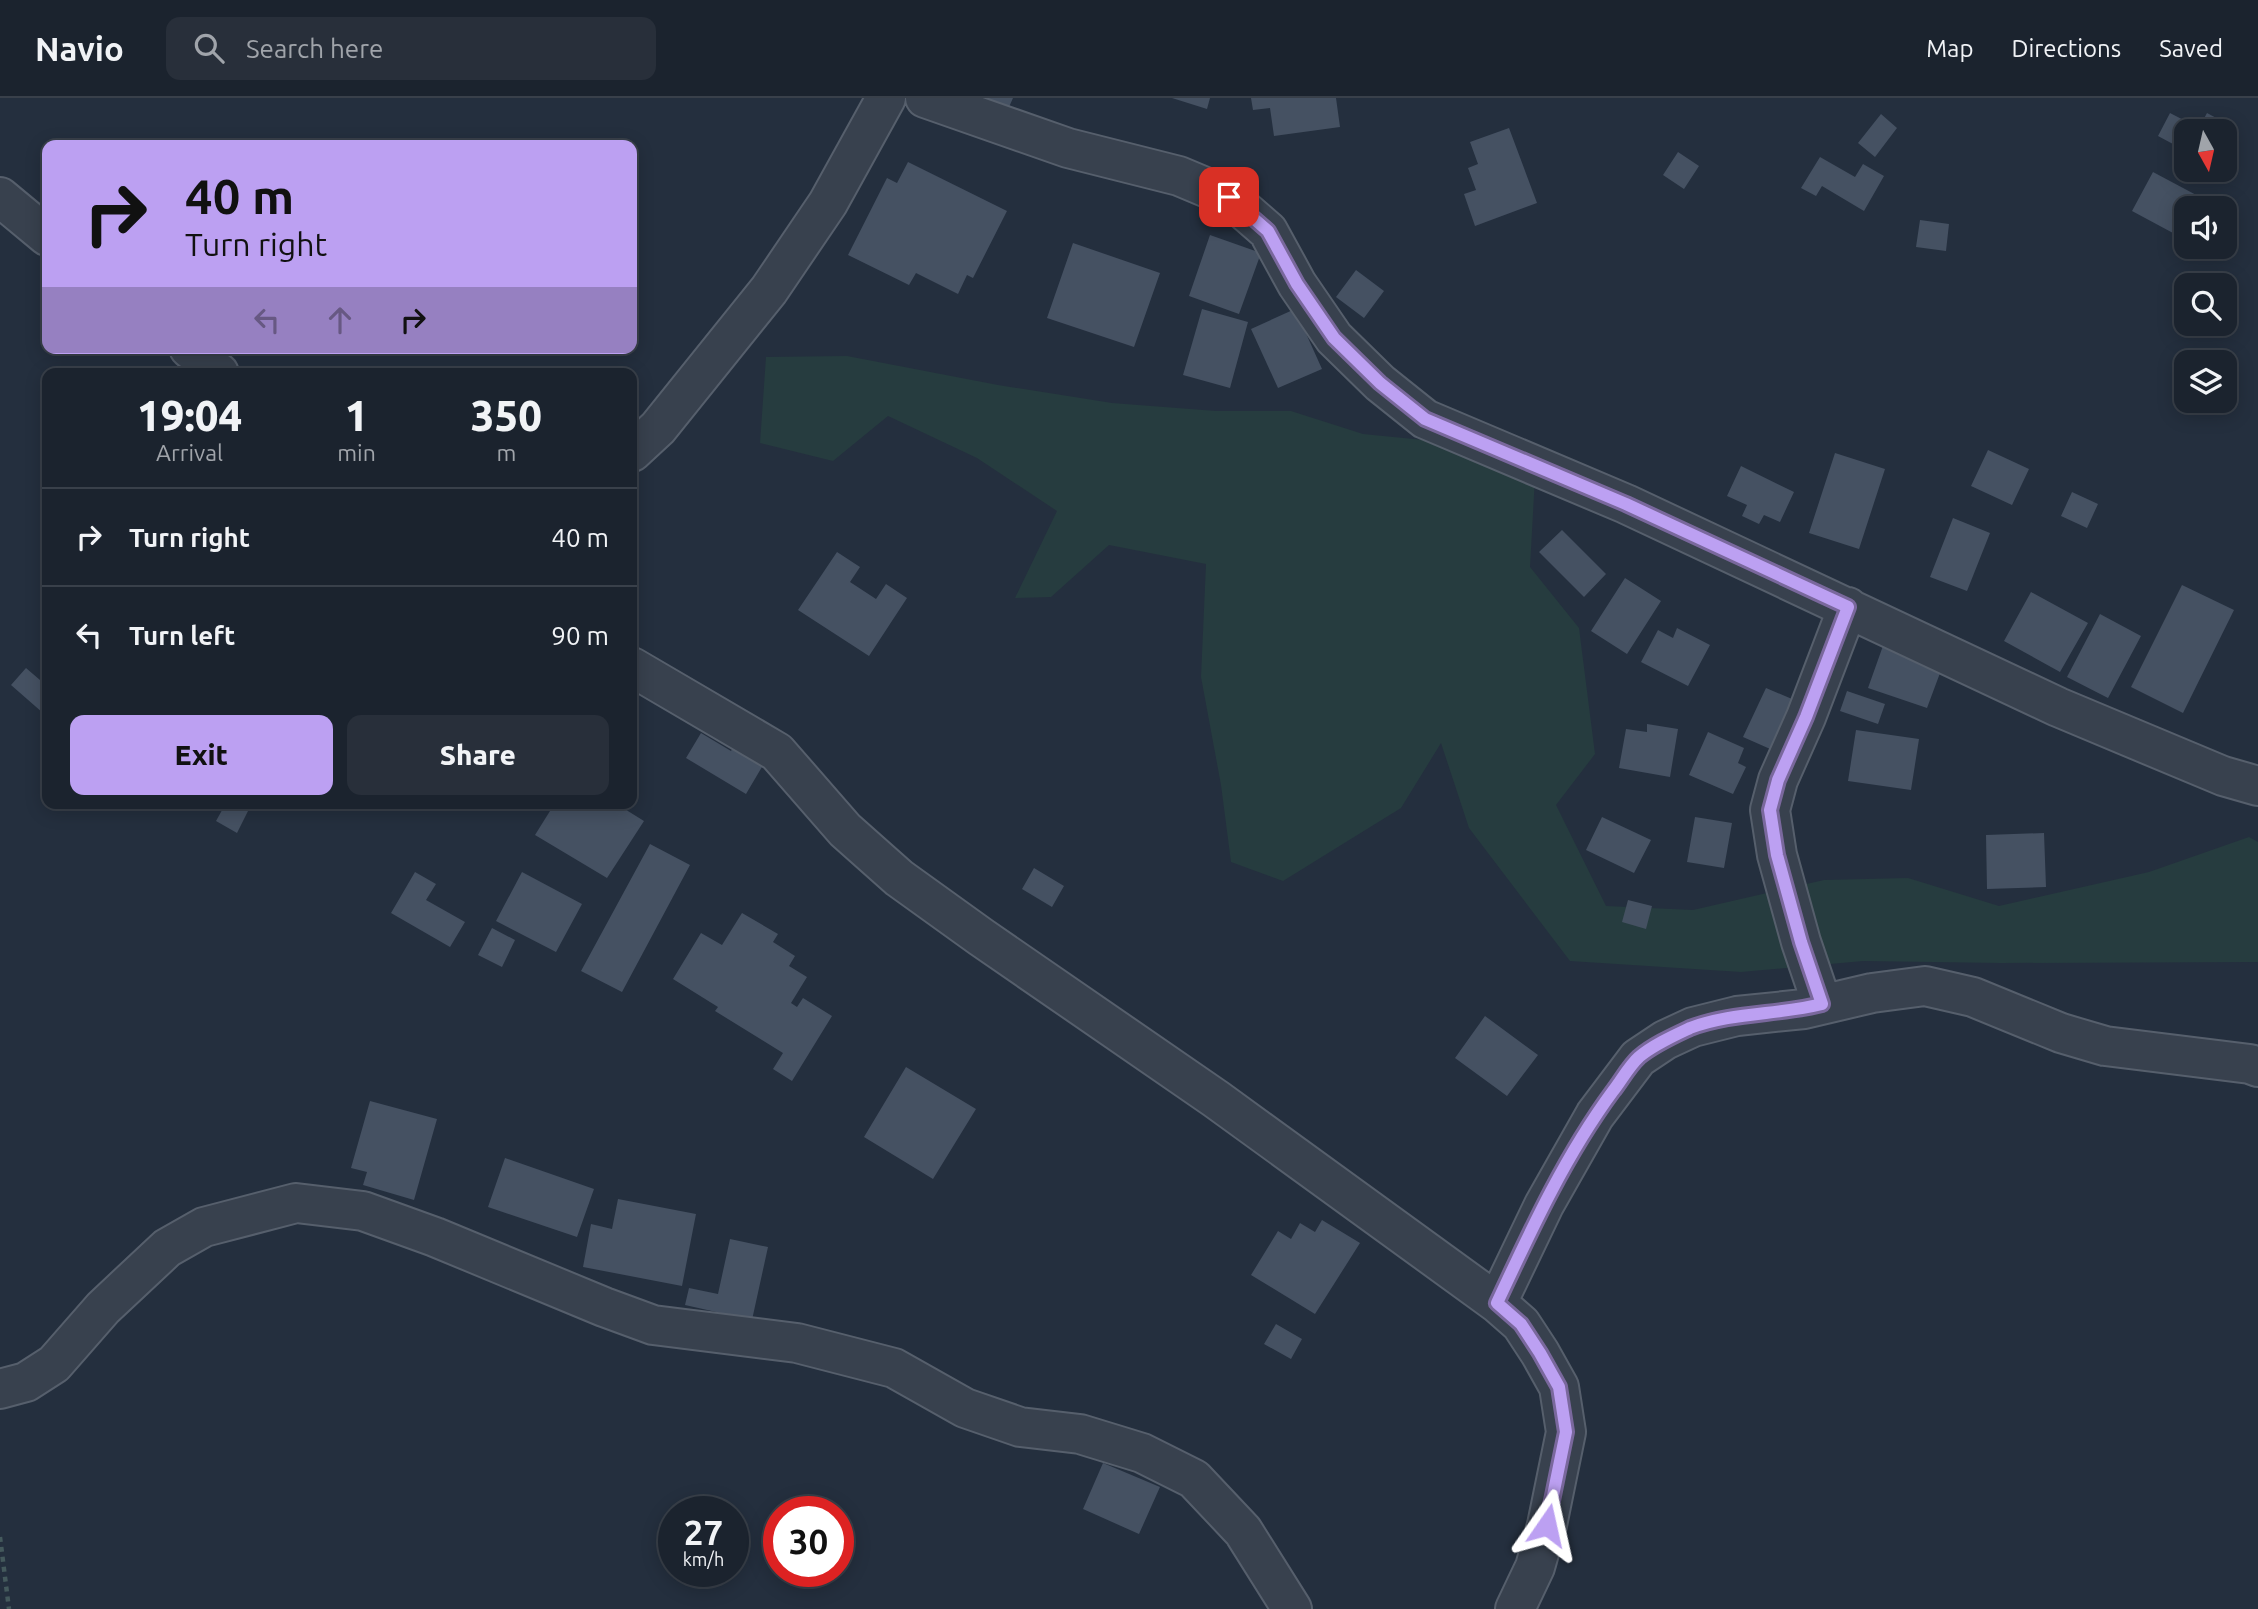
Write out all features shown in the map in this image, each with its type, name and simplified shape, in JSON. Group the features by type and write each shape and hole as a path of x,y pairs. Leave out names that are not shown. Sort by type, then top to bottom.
{"street":[{"path":"637,447 658,428 769,290 828,203 886,98"},
{"path":"925,98 1068,148 1179,176 1229,197 1268,231 1297,284 1334,338 1380,383 1425,419 1626,504 2058,707 2223,776 2258,786"},
{"path":"0,197 42,232"},
{"path":"196,354 213,368"},
{"path":"1822,1004 1801,942 1777,855 1770,810 1778,780 1806,717 1848,607"},
{"path":"637,670 777,752 845,830 900,878 1216,1099 1497,1303 1521,1324 1559,1387 1566,1432 1547,1525 1535,1567 1515,1609"},
{"path":"1497,1303 1544,1205 1595,1115 1638,1058 1665,1040 1693,1027 1737,1016 1804,1009 1872,993 1925,986 1973,997 2061,1033 2105,1045 2250,1064 2258,1068"},
{"path":"0,1389 26,1382 54,1364 103,1308 167,1248 204,1227 296,1203 363,1211 435,1237 653,1325 797,1343 894,1368 965,1408 1020,1427 1080,1434 1142,1453 1194,1479 1243,1531 1292,1609"}],"path":[{"path":"0,1537 9,1609"}],"green space":[{"path":"847,356 998,385 1112,403 1216,411 1291,411 1363,434 1474,445 1535,477 1530,567 1579,628 1595,754 1556,805 1606,906 1693,910 1824,880 1908,878 1999,906 2149,872 2249,837 2258,842 2258,962 1863,961 1741,972 1570,961 1469,828 1441,743 1401,808 1283,881 1231,862 1221,785 1201,677 1206,564 1109,545 1051,597 1015,598 1057,511 977,458 888,416 833,461 760,443 766,357"}],"building":[{"path":"961,98 1013,98 1005,116"},
{"path":"1172,98 1210,98 1207,109"},
{"path":"1251,98 1336,98 1340,127 1274,136 1270,108 1253,110"},
{"path":"2170,113 2182,119 2174,119 2174,145 2158,136"},
{"path":"2207,113 2218,119 2204,119"},
{"path":"1881,114 1897,128 1875,157 1858,143"},
{"path":"1509,128 1537,203 1475,226 1464,194 1476,190 1468,168 1478,164 1470,142"},
{"path":"1678,152 1699,166 1684,189 1663,175"},
{"path":"1820,157 1855,177 1863,164 1884,176 1864,211 1822,186 1816,196 1801,188"},
{"path":"908,162 1007,211 973,278 967,275 958,294 916,273 909,285 848,255 887,178 897,183"},
{"path":"2153,172 2198,196 2174,196 2174,234 2132,211"},
{"path":"1920,220 1949,224 1946,251 1916,247"},
{"path":"1210,235 1261,253 1239,314 1189,296"},
{"path":"1073,243 1160,273 1134,347 1047,318"},
{"path":"1356,270 1384,291 1364,318 1336,297"},
{"path":"1202,309 1248,322 1230,388 1183,375"},
{"path":"1295,309 1322,369 1278,388 1251,329"},
{"path":"1988,450 2029,469 2012,505 1971,486"},
{"path":"1835,453 1885,469 1859,549 1809,533"},
{"path":"1741,466 1794,492 1780,522 1764,515 1759,524 1742,516 1747,505 1727,496"},
{"path":"2072,492 2098,504 2087,528 2061,516"},
{"path":"1953,518 1990,533 1967,591 1930,577"},
{"path":"1562,530 1606,574 1584,597 1539,552"},
{"path":"837,552 860,567 850,582 876,599 886,584 907,598 869,656 798,610"},
{"path":"1625,578 1661,601 1627,654 1591,631"},
{"path":"2182,585 2234,610 2183,713 2131,687"},
{"path":"2031,592 2088,623 2060,672 2004,641"},
{"path":"2100,614 2141,636 2108,698 2067,677"},
{"path":"1677,628 1710,645 1688,686 1641,662 1658,630 1673,638"},
{"path":"1884,643 1943,665 1927,708 1868,688"},
{"path":"26,668 42,682 42,712 11,685"},
{"path":"1766,688 1799,702 1777,752 1743,737"},
{"path":"1847,691 1885,704 1878,724 1840,711"},
{"path":"1647,724 1678,729 1670,777 1619,768 1626,729 1647,732"},
{"path":"1856,730 1919,739 1911,790 1848,781"},
{"path":"1708,732 1744,748 1738,763 1746,767 1733,794 1689,775"},
{"path":"701,733 731,751 736,742 766,760 746,794 686,758"},
{"path":"223,809 248,811 237,833 216,821"},
{"path":"551,809 625,809 644,821 607,878 535,835"},
{"path":"1602,817 1651,840 1634,873 1586,850"},
{"path":"1695,817 1732,823 1724,868 1687,862"},
{"path":"2044,833 2046,887 1987,889 1986,835"},
{"path":"650,844 690,865 622,992 581,971"},
{"path":"1034,868 1064,886 1052,907 1022,889"},
{"path":"415,872 436,884 426,900 465,922 450,947 391,913"},
{"path":"522,872 582,904 556,952 496,921"},
{"path":"1628,900 1652,906 1646,929 1622,922"},
{"path":"742,913 778,934 773,942 795,956 789,966 807,977 791,1003 797,1007 803,998 832,1016 792,1081 773,1069 783,1053 715,1011 718,1007 673,979 701,933 722,945"},
{"path":"492,928 515,940 502,967 478,955"},
{"path":"1485,1016 1538,1055 1507,1096 1455,1058"},
{"path":"906,1067 976,1109 933,1179 864,1137"},
{"path":"370,1101 437,1119 414,1200 363,1185 367,1172 351,1168"},
{"path":"505,1158 594,1189 577,1237 488,1207"},
{"path":"618,1199 696,1214 682,1286 583,1267 591,1224 612,1229"},
{"path":"1322,1220 1360,1243 1315,1314 1251,1275 1278,1231 1291,1239 1300,1223 1315,1232"},
{"path":"730,1239 768,1247 752,1320 685,1305 689,1288 718,1294"},
{"path":"1276,1324 1302,1339 1291,1359 1264,1344"},
{"path":"1103,1463 1160,1487 1139,1534 1083,1509"}],"route":[{"path":"1229,197 1268,231 1297,284 1334,338 1380,383 1425,419 1626,504 1848,607 1806,717 1778,780 1770,810 1777,855 1801,942 1822,1004 1804,1009 1737,1016 1693,1027 1665,1040 1638,1058 1595,1115 1544,1205 1497,1303 1521,1324 1559,1387 1566,1432 1547,1525"}]}
